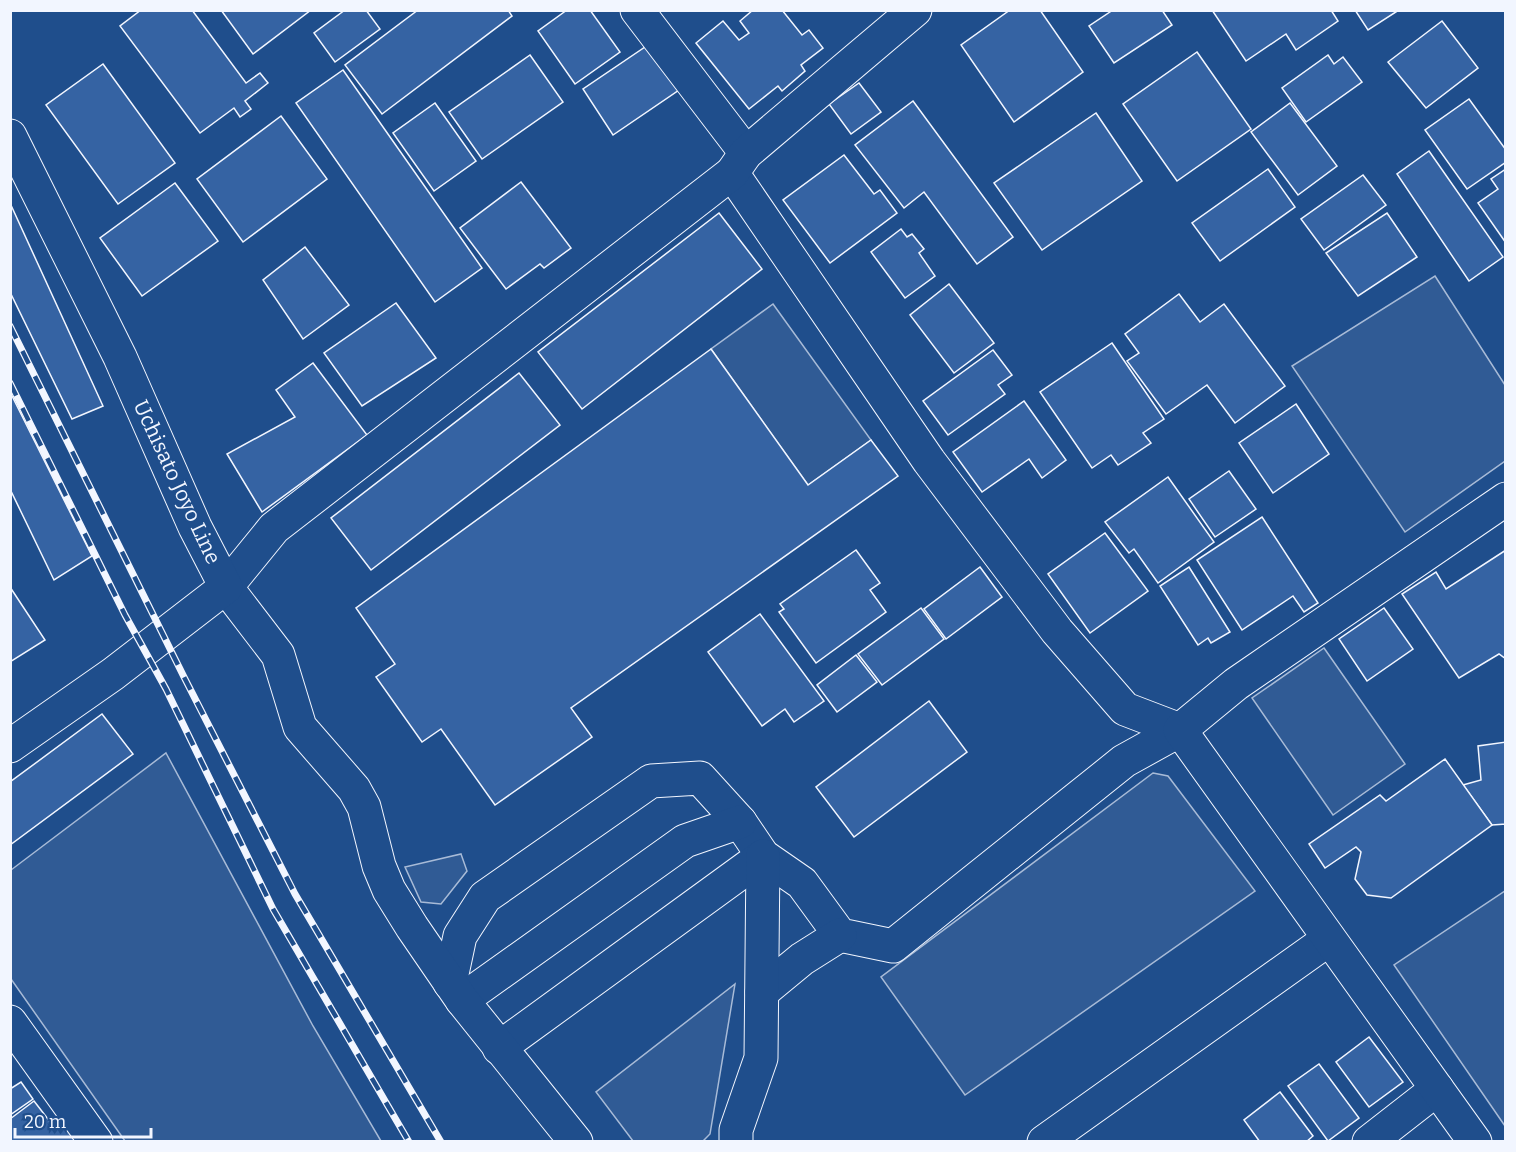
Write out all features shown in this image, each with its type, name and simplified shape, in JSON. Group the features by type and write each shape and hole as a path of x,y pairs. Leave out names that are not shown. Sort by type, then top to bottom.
{"street":[{"path":"637,10 739,163 929,461 1057,631 1125,709 1180,730 1475,1142"},
{"path":"576,1142 456,991 389,890 379,866 364,807 354,789 300,727 278,655 226,588 274,528 739,163 915,10"},
{"name":"Uchisato Joyo Line","path":"10,136 120,357 195,527 226,588 113,674 10,746"},
{"path":"456,991 460,936 485,897 651,781 700,778 740,822 763,856 802,883 840,935 893,946 1124,761 1180,730 1236,684 1506,499"},
{"path":"456,991 685,841 740,822"},
{"path":"499,1048 763,856"},
{"path":"732,1138 761,1058 763,856"},
{"path":"762,992 802,959 840,935"},
{"path":"1044,1142 1329,939"},
{"path":"14,1033 96,1142"},
{"path":"1370,1142 1437,1089"}],"shaded area":[{"path":"1435,276 1505,385 1505,461 1405,532 1292,366"},
{"path":"773,304 871,440 808,485 711,349"},
{"path":"1324,648 1405,764 1333,815 1252,698"},
{"path":"166,753 313,1026 381,1141 125,1141 11,979 11,870"},
{"path":"1153,773 1168,776 1255,891 965,1095 881,977"},
{"path":"461,854 467,871 441,904 421,902 405,867"},
{"path":"1505,891 1505,1126 1394,965"},
{"path":"735,984 710,1134 703,1141 633,1141 596,1092"}],"building":[{"path":"141,10 192,10 246,83 260,73 268,83 245,101 251,109 240,117 234,108 200,133 120,26"},
{"path":"221,10 311,10 253,54"},
{"path":"345,10 366,10 380,29 335,62 314,33"},
{"path":"418,10 508,10 512,16 382,114 345,65"},
{"path":"567,10 590,10 620,52 575,84 538,31"},
{"path":"753,10 782,10 802,35 809,30 823,48 801,65 805,71 782,91 778,86 749,109 696,43 723,21 739,40 749,33 740,21"},
{"path":"1010,10 1040,10 1083,72 1014,122 961,45"},
{"path":"1113,10 1162,10 1172,25 1114,63 1089,26"},
{"path":"1212,10 1331,10 1338,21 1296,50 1286,34 1246,61"},
{"path":"1355,10 1399,10 1368,30"},
{"path":"1442,21 1478,68 1426,108 1388,62"},
{"path":"648,45 679,90 613,135 583,89"},
{"path":"1197,52 1251,129 1177,181 1123,104"},
{"path":"530,55 563,102 482,159 449,112"},
{"path":"1328,55 1334,64 1343,57 1362,82 1306,122 1282,88"},
{"path":"103,64 175,163 118,204 46,105"},
{"path":"343,70 482,268 435,302 296,103"},
{"path":"859,83 881,112 851,134 829,104"},
{"path":"1469,99 1506,150 1506,162 1467,189 1425,130"},
{"path":"913,101 1013,237 977,264 924,192 904,208 855,145"},
{"path":"435,103 476,161 434,191 393,133"},
{"path":"1290,103 1337,166 1298,195 1251,132"},
{"path":"1096,113 1142,181 1042,250 994,183"},
{"path":"281,116 327,179 243,242 197,179"},
{"path":"1429,151 1503,257 1469,281 1397,174"},
{"path":"844,155 874,194 880,190 897,213 830,263 783,200"},
{"path":"1268,169 1295,207 1220,261 1192,223"},
{"path":"1506,169 1506,243 1478,203 1498,189 1491,179"},
{"path":"1363,175 1386,205 1324,250 1301,219"},
{"path":"521,182 571,248 544,268 540,264 506,289 460,228"},
{"path":"175,183 218,241 142,296 100,238"},
{"path":"10,203 103,406 72,419 10,292"},
{"path":"719,213 762,269 582,409 538,352"},
{"path":"1387,213 1417,257 1358,296 1326,253"},
{"path":"901,229 907,237 912,234 924,249 919,253 935,276 905,298 871,252"},
{"path":"305,247 349,305 303,339 263,280"},
{"path":"949,284 994,343 954,373 910,315"},
{"path":"1179,294 1200,322 1224,304 1285,386 1235,423 1207,385 1166,414 1127,361 1139,353 1125,334"},
{"path":"396,303 436,358 362,406 324,353"},
{"path":"1112,343 1164,419 1143,433 1151,443 1118,465 1111,455 1092,468 1040,392"},
{"path":"711,349 808,485 871,440 898,476 571,708 592,737 495,805 441,729 422,742 376,677 395,664 356,608"},
{"path":"993,350 1012,375 998,385 1005,394 948,435 923,401"},
{"path":"313,363 367,435 262,512 227,454 295,417 276,390"},
{"path":"519,373 560,425 371,570 331,518"},
{"path":"10,392 92,556 54,580 10,489"},
{"path":"1024,401 1066,460 1042,478 1029,459 982,492 953,452"},
{"path":"1296,404 1329,454 1273,493 1239,443"},
{"path":"1229,471 1256,509 1215,537 1189,499"},
{"path":"1168,477 1214,542 1158,583 1134,549 1129,553 1105,522"},
{"path":"1262,517 1318,603 1304,612 1293,596 1242,630 1197,560"},
{"path":"1105,533 1148,591 1090,633 1048,574"},
{"path":"856,550 880,583 870,590 886,612 816,663 779,612 784,609 780,604"},
{"path":"1506,550 1506,659 1499,654 1459,678 1402,594 1436,572 1446,589"},
{"path":"980,567 1002,597 946,639 924,609"},
{"path":"1189,567 1230,632 1211,643 1208,638 1198,645 1160,586"},
{"path":"10,587 45,640 10,662"},
{"path":"921,608 944,639 882,685 858,654"},
{"path":"1384,608 1413,649 1367,681 1339,639"},
{"path":"760,614 824,701 794,722 785,709 762,726 708,652"},
{"path":"856,655 877,682 837,712 817,685"},
{"path":"929,701 967,752 854,837 816,787"},
{"path":"102,714 133,754 10,845 10,782"},
{"path":"1506,742 1506,824 1492,825 1463,785 1481,780 1478,746"},
{"path":"1445,759 1492,825 1391,898 1367,895 1355,879 1361,852 1356,847 1325,868 1309,844 1380,795 1386,801"},
{"path":"1369,1037 1403,1082 1369,1107 1336,1062"},
{"path":"1319,1064 1359,1118 1328,1141 1288,1086"},
{"path":"21,1082 33,1099 10,1115 10,1089"},
{"path":"1280,1092 1313,1136 1306,1142 1260,1142 1244,1120"},
{"path":"34,1101 51,1123 60,1116 77,1138 71,1142 10,1142 10,1119"}],"railway":[{"path":"10,326 184,677 295,894 441,1142"},
{"path":"10,383 125,615 166,689 273,909 409,1142"}]}
